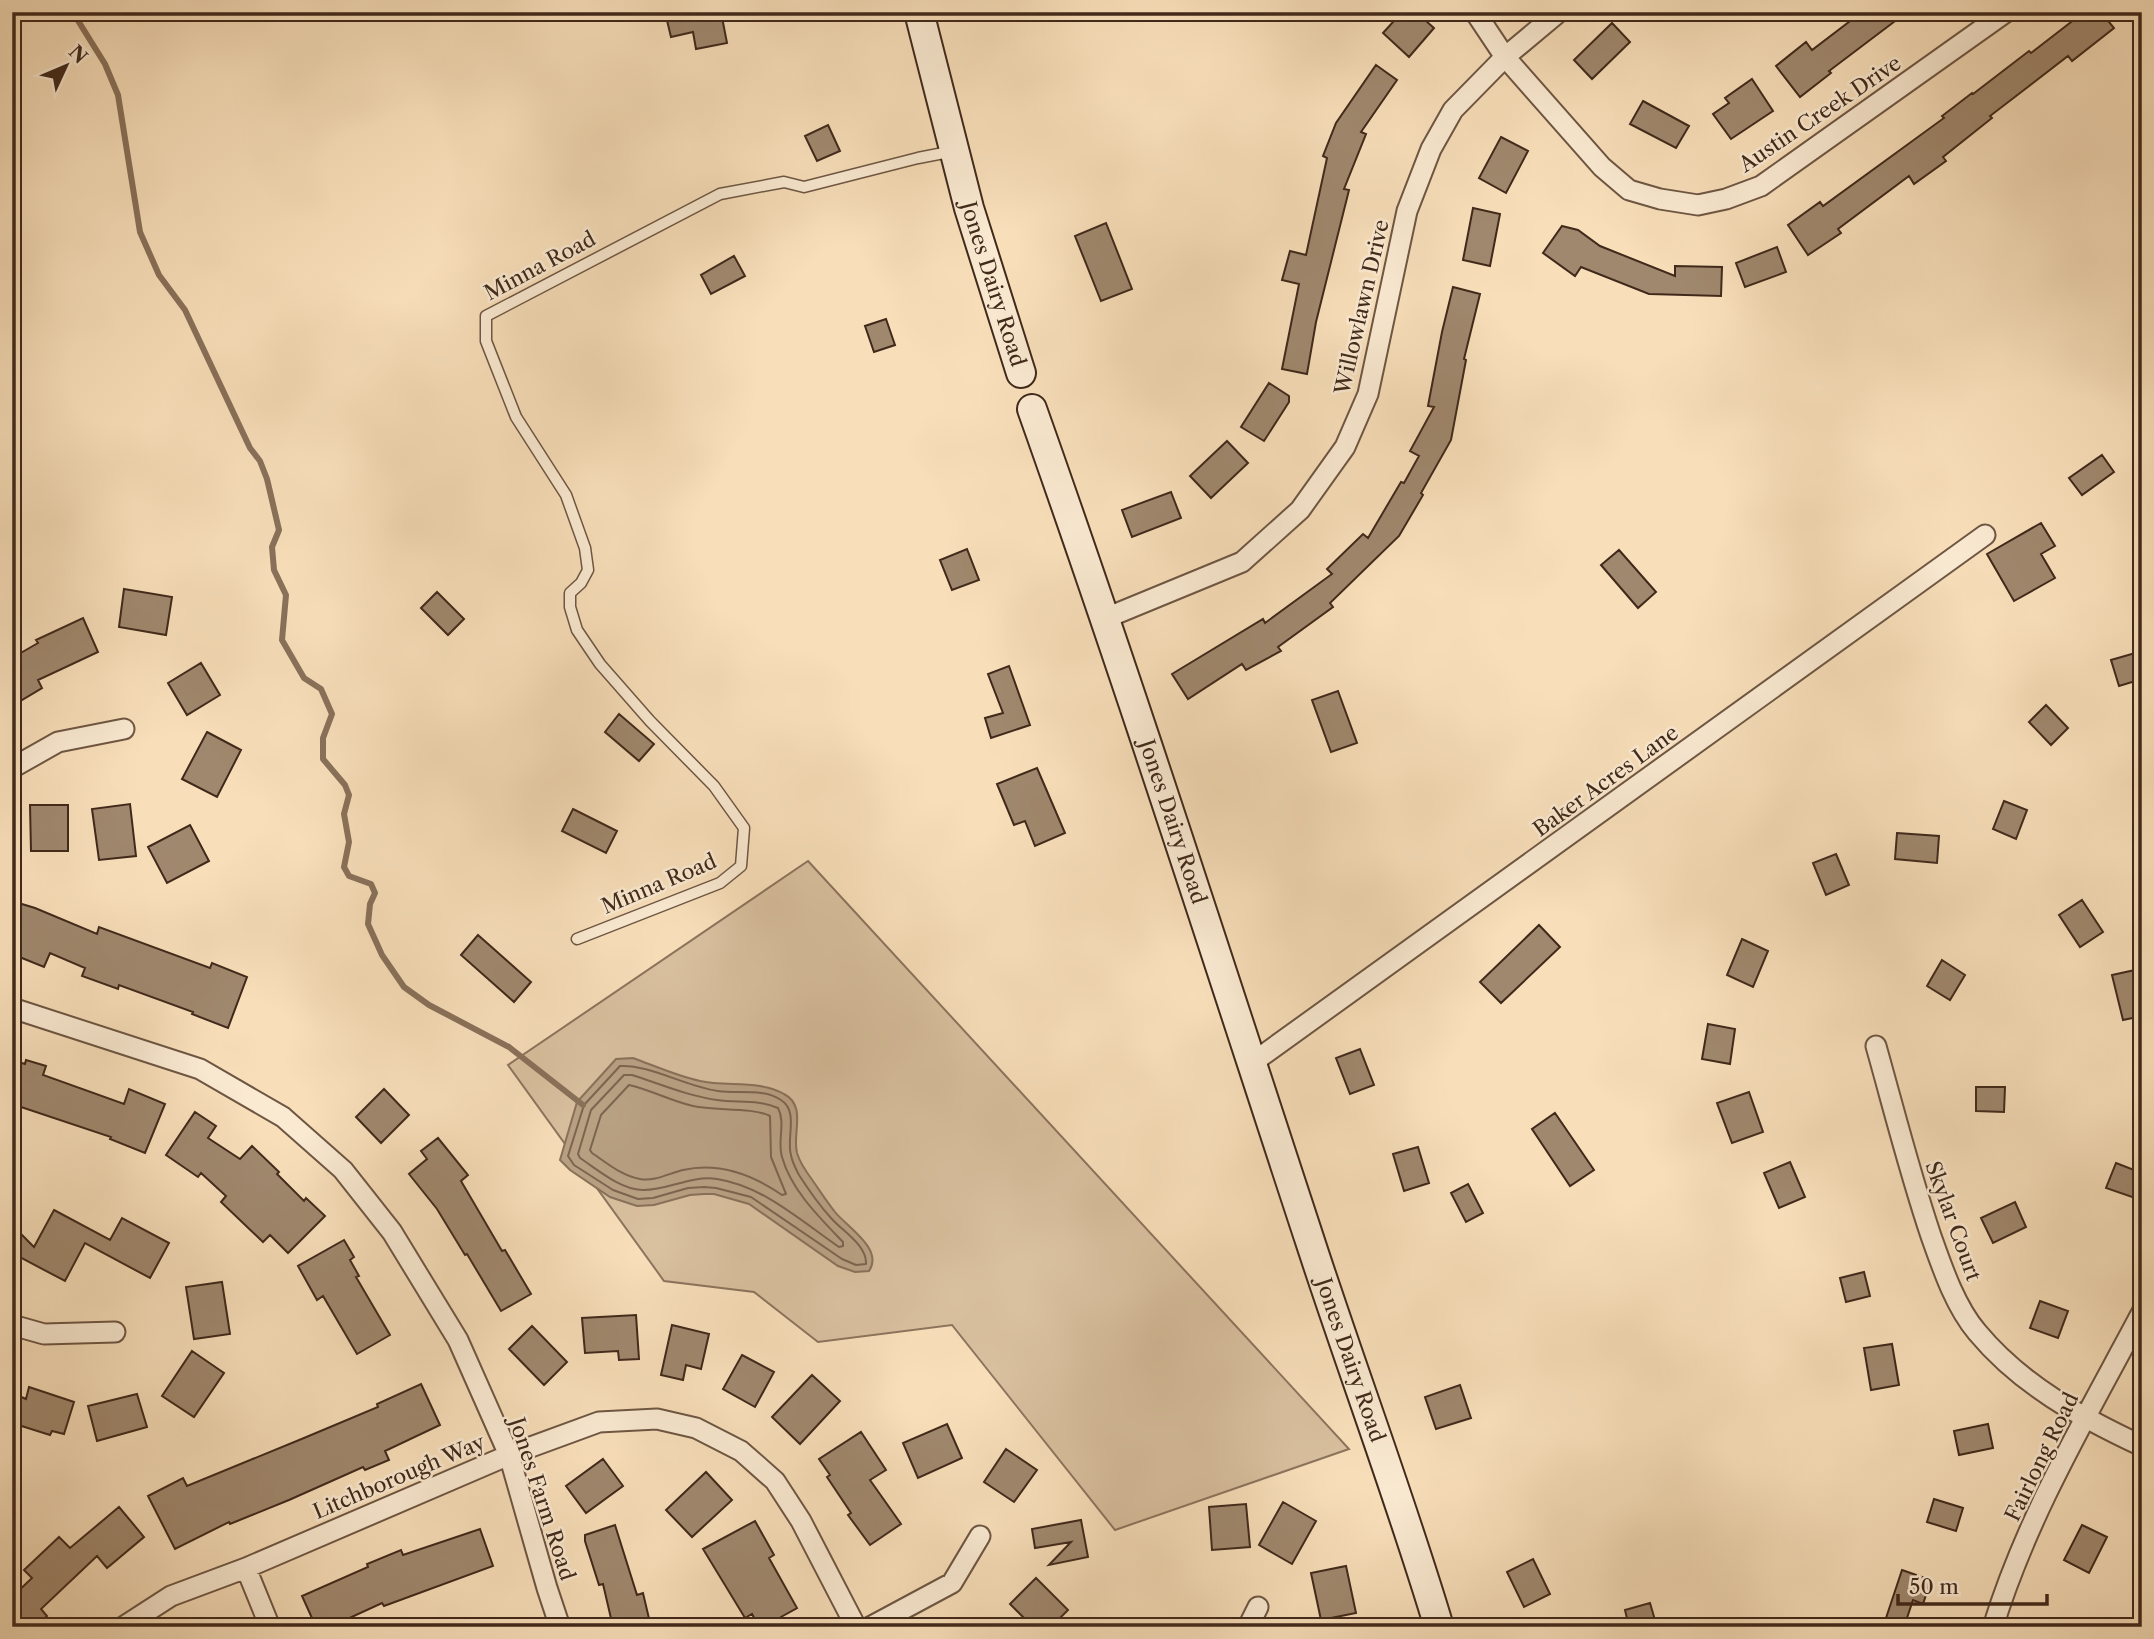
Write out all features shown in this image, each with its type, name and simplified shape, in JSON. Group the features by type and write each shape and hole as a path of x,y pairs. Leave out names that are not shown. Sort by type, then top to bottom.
{"street":[{"name":"Jones Dairy Road","path":"919,12 969,208 1032,409 1107,618 1311,1246 1413,1539 1439,1627"},
{"name":"Austin Creek Drive","path":"1475,12 1505,57 1602,167 1629,190 1660,199 1698,205 1726,199 1761,186 2006,12"},
{"name":"Willowlawn Drive","path":"1107,618 1242,562 1300,510 1345,447 1368,394 1407,211 1431,149 1453,110 1505,57 1559,12"},
{"name":"Baker Acres Lane","path":"1252,1063 1985,535"},
{"path":"12,768 58,742 124,729"},
{"name":"Jones Farm Road","path":"12,1008 200,1069 284,1117 343,1170 393,1232 458,1340 509,1455 560,1627"},
{"name":"Skylar Court","path":"1876,1046 1916,1193 1945,1278 1974,1330 2012,1369 2085,1419 2142,1446"},
{"name":"Fairlong Road","path":"1993,1627 2004,1591 2048,1492 2142,1312"},
{"path":"12,1325 44,1334 115,1332"},
{"name":"Litchborough Way","path":"123,1627 170,1596 246,1568 509,1455 599,1422 657,1419 696,1428 741,1451 775,1481 801,1521 856,1627"},
{"path":"870,1627 952,1583 980,1536"},
{"path":"246,1568 270,1627"},
{"path":"1248,1627 1258,1607"}],"lane":[{"name":"Minna Road","path":"577,939 719,883 741,866 744,828 714,786 600,664 577,631 570,607 570,593 582,583 588,570 585,548 566,495 516,417 486,341 486,316 720,194 784,182 804,187 954,151"}],"shaded area":[{"path":"808,861 1349,1449 1115,1530 952,1325 818,1342 754,1292 664,1281 508,1065"}],"water":[{"path":"633,1058 691,1079 765,1087 791,1099 797,1113 796,1145 800,1160 835,1212 868,1247 872,1255 869,1271 855,1272 838,1266 749,1204 714,1194 704,1194 637,1206 610,1197 570,1170 560,1160 577,1102 616,1059"}],"building":[{"path":"665,12 721,12 727,43 696,49 693,32 671,37"},
{"path":"1402,12 1416,12 1434,28 1409,57 1383,33"},
{"path":"1862,12 1907,12 1829,71 1831,73 1800,97 1776,66 1806,42 1812,50"},
{"path":"2084,12 2101,12 2114,28 2072,61 2068,56 1990,116 1992,118 1943,157 1946,161 1914,184 1909,176 1838,229 1841,233 1808,255 1788,225 1820,202 1823,206"},
{"path":"1612,23 1630,42 1592,79 1574,60"},
{"path":"1376,65 1397,80 1361,132 1366,134 1344,189 1349,190 1316,322 1307,374 1282,369 1299,284 1282,280 1290,251 1306,255 1327,158 1323,156 1336,123"},
{"path":"1752,79 1773,111 1731,139 1713,114 1729,103 1725,98"},
{"path":"1643,101 1689,126 1676,148 1630,124"},
{"path":"828,125 840,151 817,161 805,136"},
{"path":"1501,137 1528,151 1506,193 1479,178"},
{"path":"1473,208 1500,214 1490,266 1463,260"},
{"path":"1106,223 1132,289 1101,301 1075,236"},
{"path":"1562,226 1578,230 1600,246 1675,276 1675,266 1722,267 1721,296 1649,294 1581,267 1575,276 1543,253"},
{"path":"1777,247 1786,272 1745,287 1736,263"},
{"path":"734,256 745,276 711,294 701,275"},
{"path":"1453,287 1480,294 1464,359 1466,360 1451,440 1399,536 1330,603 1333,607 1278,647 1281,651 1246,670 1242,664 1188,699 1172,674 1263,619 1265,623 1332,574 1327,569 1363,534 1368,538 1401,482 1404,483 1419,456 1410,451 1434,407 1428,406"},
{"path":"886,319 895,345 874,352 865,326"},
{"path":"1269,383 1289,396 1289,402 1264,441 1241,427"},
{"path":"1227,441 1248,463 1211,498 1190,476"},
{"path":"2102,455 2114,472 2082,495 2069,478"},
{"path":"1171,492 1181,518 1132,537 1122,510"},
{"path":"2041,523 2055,546 2041,554 2055,578 2014,601 1987,554"},
{"path":"967,549 979,580 952,590 940,560"},
{"path":"1619,550 1656,592 1638,608 1601,565"},
{"path":"124,589 172,597 166,635 119,627"},
{"path":"437,592 464,619 448,635 421,608"},
{"path":"83,618 98,652 38,680 42,688 12,706 12,658 38,643 36,640"},
{"path":"2142,651 2142,679 2119,686 2111,660"},
{"path":"201,663 220,695 187,715 168,683"},
{"path":"1009,666 1030,725 991,738 985,718 1003,713 988,674"},
{"path":"1338,691 1357,743 1331,752 1312,700"},
{"path":"2046,705 2068,728 2051,745 2029,722"},
{"path":"619,714 654,744 639,761 605,732"},
{"path":"207,732 241,750 217,797 182,779"},
{"path":"1037,768 1065,833 1035,846 1025,821 1014,825 997,784"},
{"path":"2004,801 2027,810 2016,839 1993,829"},
{"path":"130,804 136,856 99,860 92,809"},
{"path":"30,805 68,805 68,851 31,851"},
{"path":"573,809 617,831 606,853 562,831"},
{"path":"190,825 209,861 167,883 148,847"},
{"path":"1897,833 1939,836 1937,863 1895,859"},
{"path":"1836,854 1849,885 1826,895 1813,863"},
{"path":"2082,900 2103,932 2080,947 2059,915"},
{"path":"12,901 97,934 99,927 210,968 212,963 247,977 228,1028 119,985 118,989 82,976 85,968 50,953 44,967 12,954"},
{"path":"1539,925 1560,947 1501,1003 1480,982"},
{"path":"478,935 531,982 514,1002 461,955"},
{"path":"1742,939 1768,951 1753,987 1727,975"},
{"path":"1942,960 1965,975 1950,1000 1927,986"},
{"path":"2135,970 2142,999 2142,1016 2123,1020 2112,975"},
{"path":"1708,1024 1735,1029 1730,1064 1702,1059"},
{"path":"1360,1049 1374,1085 1350,1094 1336,1058"},
{"path":"12,1060 25,1064 26,1060 46,1066 43,1075 124,1104 129,1089 165,1104 145,1153 110,1139 111,1137 12,1104"},
{"path":"1976,1087 2005,1087 2004,1112 1976,1111"},
{"path":"384,1089 409,1115 381,1143 356,1117"},
{"path":"1749,1092 1763,1132 1732,1143 1717,1103"},
{"path":"195,1112 216,1126 208,1138 240,1159 252,1146 304,1201 306,1198 325,1216 288,1253 270,1235 263,1242 221,1202 226,1196 201,1173 198,1177 166,1155"},
{"path":"1555,1113 1594,1170 1570,1186 1532,1129"},
{"path":"438,1138 468,1175 461,1181 531,1294 501,1311 437,1209 409,1174 427,1159 421,1151"},
{"path":"1418,1147 1429,1183 1404,1191 1393,1154"},
{"path":"1790,1162 1805,1197 1779,1208 1764,1173"},
{"path":"2116,1163 2142,1173 2135,1198 2106,1188"},
{"path":"1468,1184 1483,1213 1466,1222 1451,1193"},
{"path":"2015,1202 2026,1227 1993,1243 1981,1218"},
{"path":"54,1210 110,1240 122,1218 169,1243 150,1278 85,1243 65,1281 12,1253 12,1225 34,1247"},
{"path":"344,1240 354,1257 350,1260 359,1276 356,1277 390,1335 357,1354 323,1296 317,1300 298,1266"},
{"path":"1864,1272 1870,1296 1846,1302 1840,1278"},
{"path":"222,1282 230,1334 194,1339 186,1287"},
{"path":"2040,1301 2068,1311 2058,1338 2030,1328"},
{"path":"636,1315 639,1359 619,1360 618,1351 585,1353 582,1318"},
{"path":"672,1325 709,1334 701,1369 686,1365 683,1380 661,1375"},
{"path":"532,1326 567,1362 544,1385 509,1349"},
{"path":"1892,1344 1899,1385 1871,1390 1864,1348"},
{"path":"192,1351 224,1373 194,1417 162,1396"},
{"path":"742,1355 774,1372 755,1407 723,1389"},
{"path":"812,1375 840,1401 800,1444 772,1417"},
{"path":"421,1384 440,1425 385,1451 389,1460 365,1470 363,1467 289,1500 230,1524 229,1522 175,1549 148,1496 183,1478 187,1486 378,1407 377,1404"},
{"path":"1460,1385 1471,1418 1436,1429 1425,1397"},
{"path":"29,1387 74,1402 64,1434 52,1431 50,1435 12,1423 12,1393 26,1399"},
{"path":"137,1394 147,1427 97,1441 88,1406"},
{"path":"947,1424 962,1458 918,1478 903,1443"},
{"path":"1988,1424 1993,1448 1959,1455 1954,1431"},
{"path":"861,1432 886,1470 870,1480 901,1524 870,1545 848,1515 851,1513 827,1477 830,1475 819,1459"},
{"path":"1006,1449 1037,1470 1014,1502 984,1482"},
{"path":"603,1459 623,1486 586,1513 566,1486"},
{"path":"706,1472 732,1500 692,1537 666,1510"},
{"path":"1934,1499 1963,1508 1956,1531 1927,1522"},
{"path":"1283,1502 1316,1521 1292,1564 1259,1545"},
{"path":"1246,1504 1250,1547 1212,1550 1209,1507"},
{"path":"119,1507 144,1537 107,1568 97,1556 41,1609 47,1616 37,1627 12,1627 12,1597 32,1578 24,1570 59,1537 70,1548"},
{"path":"1081,1520 1088,1557 1049,1565 1071,1542 1035,1548 1032,1529"},
{"path":"755,1521 774,1555 769,1558 797,1608 781,1617 787,1627 759,1627 752,1614 745,1618 703,1549"},
{"path":"615,1525 637,1595 643,1593 651,1627 613,1627 603,1584 599,1585 585,1535"},
{"path":"2082,1525 2107,1537 2089,1573 2064,1560"},
{"path":"480,1529 493,1566 384,1606 382,1603 330,1627 316,1627 302,1596 401,1550 403,1555"},
{"path":"1533,1559 1550,1594 1524,1607 1507,1572"},
{"path":"1346,1566 1356,1613 1321,1620 1311,1573"},
{"path":"1902,1570 1931,1580 1923,1604 1913,1600 1904,1627 1885,1621"},
{"path":"1036,1578 1068,1610 1051,1627 1033,1627 1010,1604"},
{"path":"1650,1603 1657,1627 1629,1627 1625,1610"}],"waterway":[{"path":"70,12 105,64 118,95 140,232 159,275 185,310 267,479 279,530 272,547 274,570 286,595 282,640 304,678 321,689 332,714 323,738 323,759 345,785 349,795 344,814 349,842 344,867 349,876 371,884 375,893 370,904 368,924 382,955 404,987 429,1005 509,1047 583,1105"}]}
